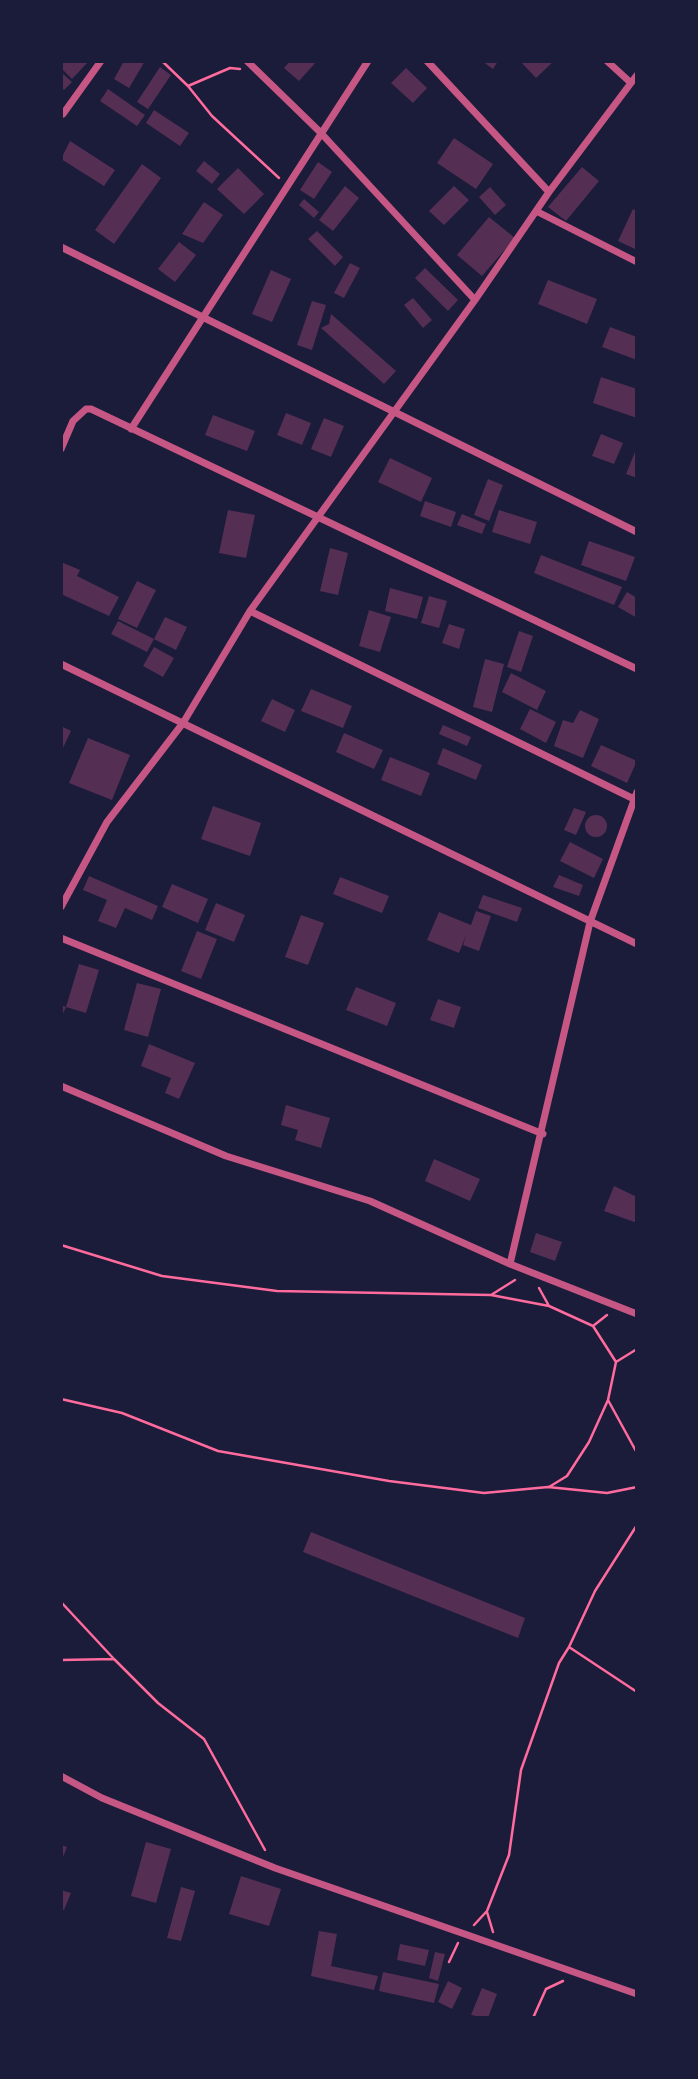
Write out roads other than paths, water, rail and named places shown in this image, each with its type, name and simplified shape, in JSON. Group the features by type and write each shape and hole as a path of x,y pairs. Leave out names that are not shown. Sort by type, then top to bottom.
{"street":[{"path":"63,114 101,61"},
{"path":"247,61 320,132 475,300"},
{"path":"131,429 368,61"},
{"path":"427,61 549,192"},
{"path":"607,61 631,83"},
{"path":"61,907 107,822 183,723 250,611 475,300 549,192 637,75"},
{"path":"536,211 637,262"},
{"path":"61,247 637,532"},
{"path":"61,449 73,421 86,409 637,669"},
{"path":"250,611 636,797 590,922 543,1134 510,1264"},
{"path":"61,664 637,944"},
{"path":"61,938 543,1134"},
{"path":"61,1086 226,1156 370,1201 528,1272 637,1314"},
{"path":"61,1776 102,1798 275,1868 637,1994"}]}
